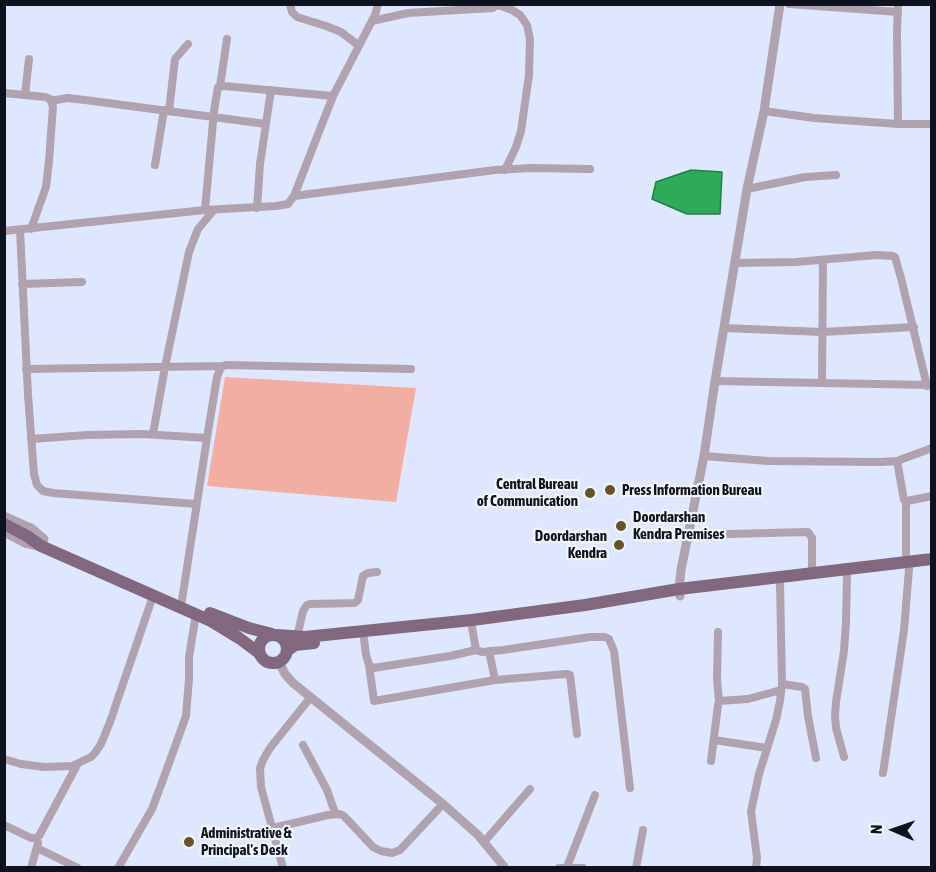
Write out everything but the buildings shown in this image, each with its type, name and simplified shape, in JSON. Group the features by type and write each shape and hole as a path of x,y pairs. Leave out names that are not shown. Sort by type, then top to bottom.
{"main road":[{"path":"4,524 224,628 269,663 279,662 295,645 472,627 680,592 847,576 932,560"},
{"path":"43,543 89,560 249,628 275,635 297,637 472,620 812,574 932,566"},
{"path":"259,653 263,638 275,635 285,641 288,650"}],"street":[{"path":"290,4 292,12 297,17 341,32 358,45"},
{"path":"4,231 205,210 288,204 294,196 333,96 372,21 378,4"},
{"path":"680,592 681,570 704,456 747,189 764,111 780,4"},
{"path":"789,4 898,8 898,124"},
{"path":"372,21 403,14 481,10 498,5 512,10 524,19 530,39 530,75 521,130 505,170"},
{"path":"205,210 216,93 220,86 227,39"},
{"path":"155,165 175,59 188,45"},
{"path":"25,95 29,59"},
{"path":"220,86 333,96"},
{"path":"257,207 260,164 271,90"},
{"path":"4,93 45,97 51,100 67,98 85,100 266,124"},
{"path":"31,229 44,194 48,172 53,115 51,100"},
{"path":"764,111 814,118 932,124"},
{"path":"294,196 505,170 590,169"},
{"path":"747,189 805,177 836,175"},
{"path":"153,435 189,252 198,229 214,210"},
{"path":"20,230 31,439 35,479 39,488 43,491 196,504"},
{"path":"715,381 929,385 895,257 876,255 823,260 735,263"},
{"path":"822,383 823,260"},
{"path":"22,284 82,282"},
{"path":"724,328 822,332 914,327"},
{"path":"182,600 217,377 223,366"},
{"path":"27,369 223,366 411,369"},
{"path":"31,439 87,435 207,438"},
{"path":"704,456 768,461 881,462 897,461 932,448"},
{"path":"883,772 904,630 908,566 906,501 897,461"},
{"path":"906,501 932,496"},
{"path":"4,516 31,528 43,543"},
{"path":"4,532 25,543 43,543"},
{"path":"689,535 808,532 812,538 812,574"},
{"path":"297,637 303,611 307,605 355,603 358,600 363,576 377,572"},
{"path":"844,757 835,715 844,651 847,576"},
{"path":"756,867 751,811 778,711 781,687 780,584"},
{"path":"4,759 44,767 77,765 91,757 101,744 153,596"},
{"path":"118,867 152,809 186,716 189,657 196,614"},
{"path":"472,627 476,650"},
{"path":"711,761 719,702 718,632"},
{"path":"369,665 373,668 476,650 482,652 503,650 590,637 609,639 614,651 630,788"},
{"path":"364,639 374,700 495,680 566,674 570,675 577,734"},
{"path":"489,651 495,680"},
{"path":"279,662 293,683 443,804 484,842 505,867"},
{"path":"719,702 748,699 781,687 802,687 805,689 816,758"},
{"path":"283,867 261,787 261,763 270,748 310,698"},
{"path":"714,740 767,748"},
{"path":"303,746 327,790 336,813"},
{"path":"32,867 39,836 77,765"},
{"path":"484,842 530,789"},
{"path":"567,867 595,795"},
{"path":"273,828 336,813 344,816 373,847 392,853 400,850 443,804"},
{"path":"4,825 31,838 39,836"},
{"path":"636,867 643,830"},
{"path":"37,848 78,867"},
{"path":"559,867 583,867"}],"shaded area":[{"path":"691,170 722,172 720,214 687,214 652,199 656,182"},
{"path":"225,377 416,388 396,502 207,486"}],"place":[{"name":"Press Information Bureau","path":"610,490"},
{"name":"Central Bureau of Communication","path":"590,493"},
{"name":"Doordarshan Kendra Premises","path":"621,526"},
{"name":"Doordarshan Kendra","path":"619,545"},
{"name":"Administrative & Principal's Desk","path":"189,842"}]}
